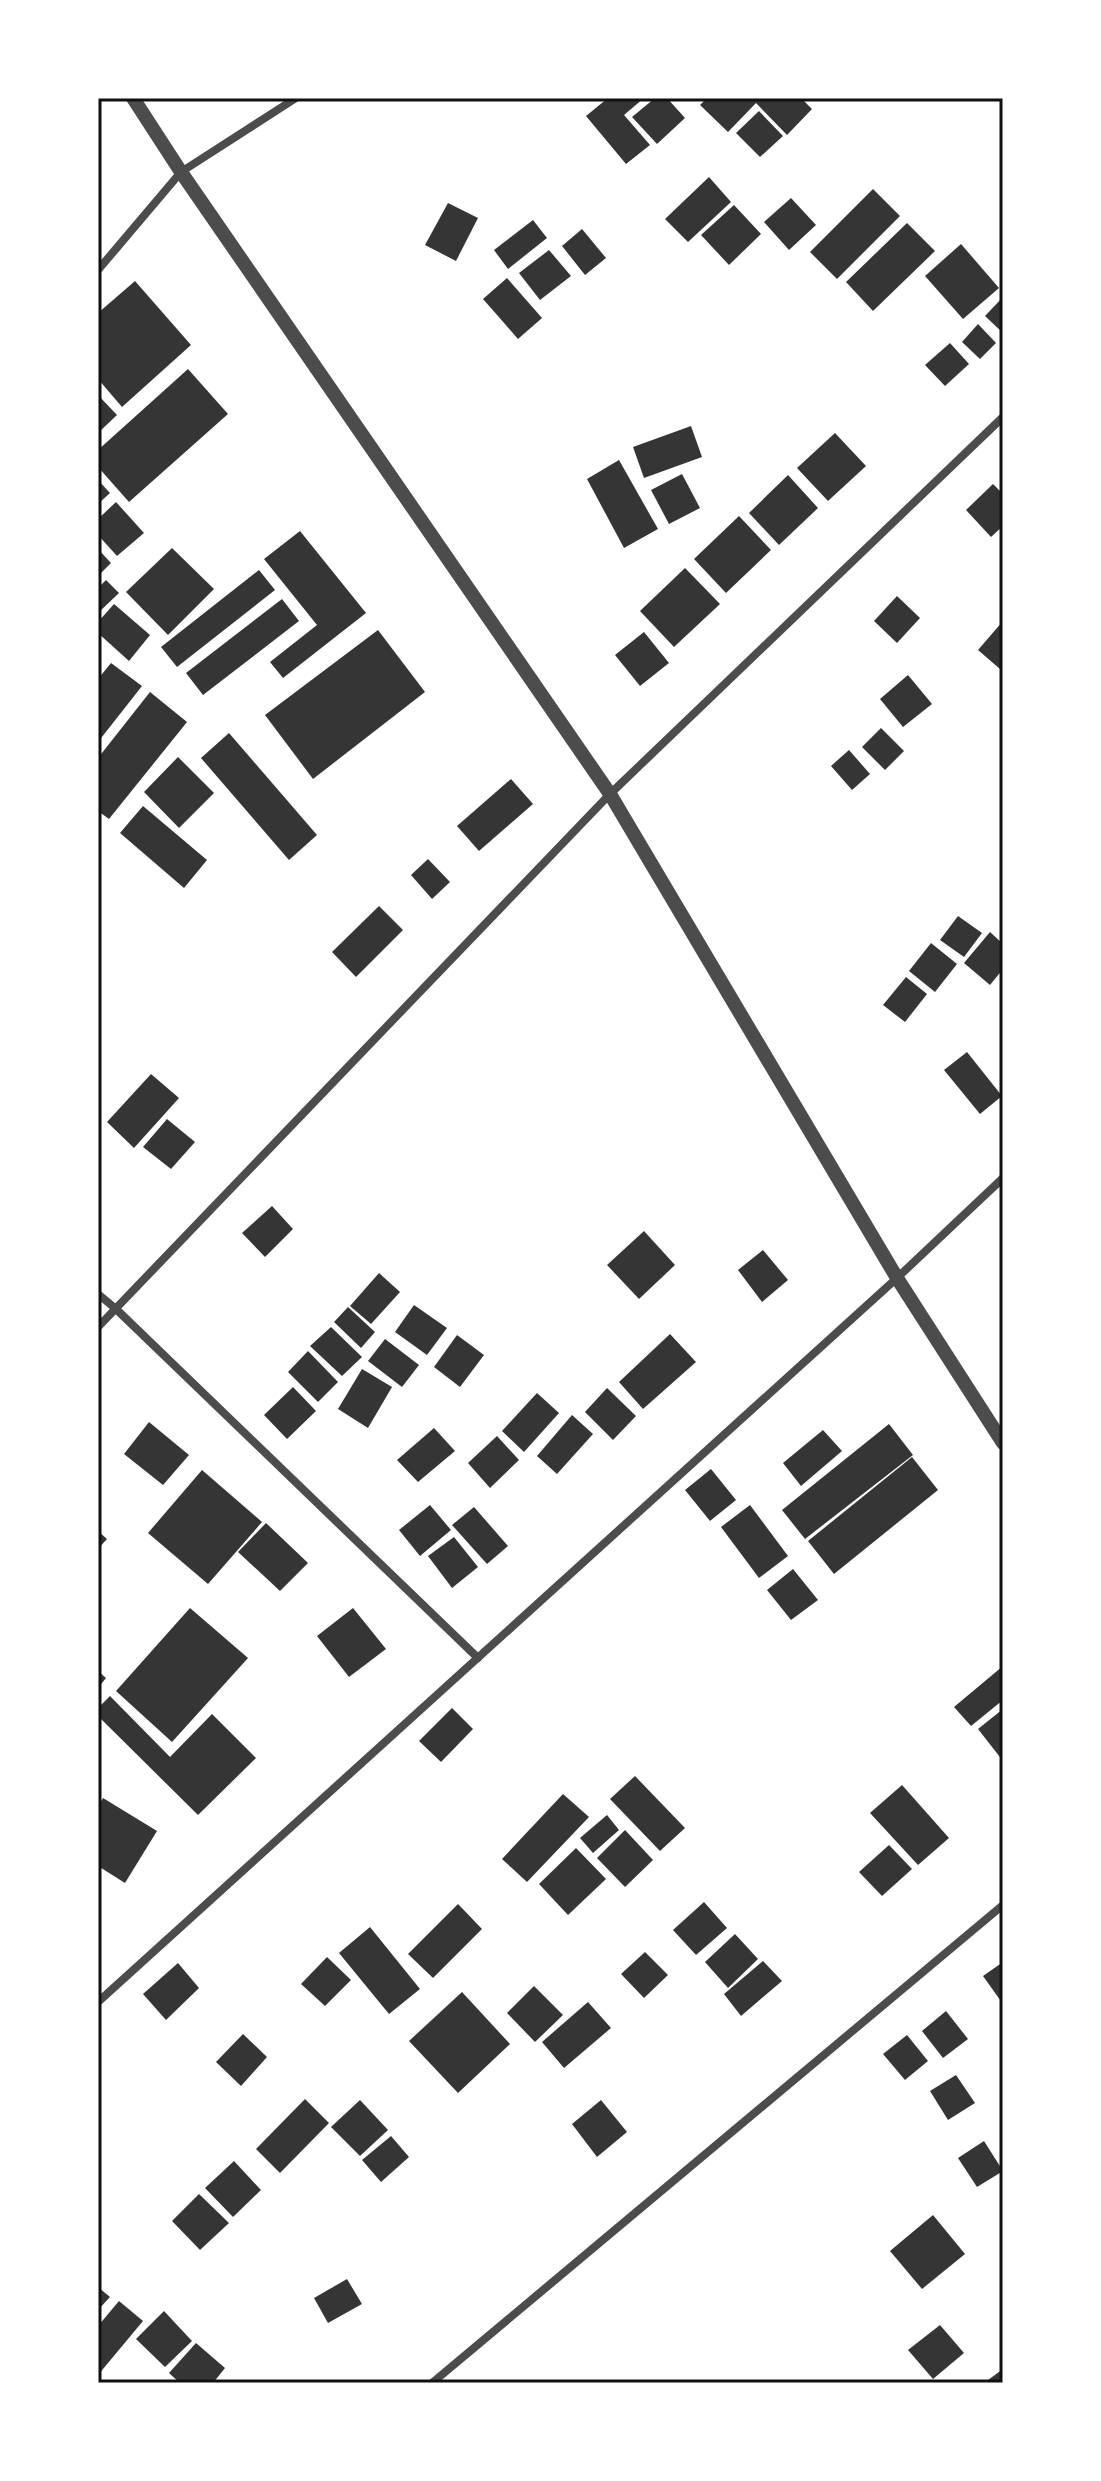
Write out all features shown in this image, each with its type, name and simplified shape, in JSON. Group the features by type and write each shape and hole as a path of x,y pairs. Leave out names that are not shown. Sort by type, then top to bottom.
{"street":[{"path":"133,98 610,794 897,1278 1003,1443"},
{"path":"98,270 181,172 296,98"},
{"path":"98,1327 610,794 1003,417"},
{"path":"98,2002 897,1278 1003,1178"},
{"path":"98,1294 478,1658"},
{"path":"432,2383 1003,1905"}],"building":[{"path":"608,98 644,98 624,115 650,145 626,164 586,116"},
{"path":"655,98 667,98 685,118 657,144 632,117"},
{"path":"707,98 801,98 812,109 787,135 756,103 728,132 700,105"},
{"path":"759,111 783,136 760,157 736,133"},
{"path":"709,177 731,202 688,242 665,219"},
{"path":"873,189 900,216 837,279 810,252"},
{"path":"791,198 816,225 789,250 764,222"},
{"path":"448,203 478,218 456,261 425,245"},
{"path":"734,205 761,234 729,265 701,235"},
{"path":"533,220 547,238 508,269 494,250"},
{"path":"907,223 935,251 873,311 846,282"},
{"path":"582,229 606,258 585,275 562,246"},
{"path":"961,244 999,288 963,319 925,276"},
{"path":"549,250 571,276 540,300 519,273"},
{"path":"507,278 542,318 518,339 483,299"},
{"path":"135,281 191,345 122,407 98,379 98,313"},
{"path":"1003,297 1003,333 985,316"},
{"path":"978,324 996,343 980,359 962,342"},
{"path":"950,343 969,364 945,386 925,365"},
{"path":"188,369 228,414 129,502 98,467 98,450"},
{"path":"98,395 117,415 98,433"},
{"path":"691,426 702,457 644,478 633,447"},
{"path":"835,433 866,466 828,501 797,468"},
{"path":"619,460 658,529 624,548 587,479"},
{"path":"682,474 700,508 669,524 651,490"},
{"path":"788,475 818,508 779,545 749,513"},
{"path":"98,480 110,493 98,504"},
{"path":"993,484 1003,494 1003,526 991,537 966,510"},
{"path":"116,502 144,533 117,556 98,535 98,519"},
{"path":"739,516 771,550 726,593 694,559"},
{"path":"300,531 366,613 283,678 270,662 317,625 264,559"},
{"path":"172,548 214,589 168,635 126,592"},
{"path":"98,549 111,563 98,576"},
{"path":"685,568 720,604 674,647 640,611"},
{"path":"259,570 275,590 177,667 161,647"},
{"path":"106,580 119,593 98,613 98,588"},
{"path":"897,596 920,618 897,643 874,621"},
{"path":"282,599 299,621 203,695 186,673"},
{"path":"114,604 150,635 129,661 98,633 98,622"},
{"path":"1003,621 1003,665 1000,669 978,650"},
{"path":"378,630 425,692 313,779 265,715"},
{"path":"644,632 669,663 640,686 615,655"},
{"path":"111,663 142,686 98,742 98,679"},
{"path":"908,675 932,704 903,727 880,699"},
{"path":"150,692 187,722 109,819 98,811 98,758"},
{"path":"881,728 904,751 885,770 862,747"},
{"path":"229,733 317,835 289,860 201,758"},
{"path":"849,750 870,774 852,790 831,766"},
{"path":"178,757 214,793 179,828 144,792"},
{"path":"511,779 533,804 479,851 457,826"},
{"path":"143,806 207,860 184,888 120,833"},
{"path":"428,859 450,882 432,899 411,875"},
{"path":"379,906 403,930 356,977 332,952"},
{"path":"958,916 982,933 964,957 940,940"},
{"path":"990,932 1003,944 1003,969 990,985 964,963"},
{"path":"931,943 957,964 935,992 909,971"},
{"path":"906,977 927,994 905,1022 883,1005"},
{"path":"967,1052 1002,1096 980,1114 944,1070"},
{"path":"151,1074 179,1098 134,1148 107,1122"},
{"path":"167,1119 195,1142 171,1169 143,1147"},
{"path":"272,1206 293,1229 265,1257 242,1233"},
{"path":"644,1231 675,1265 639,1299 607,1265"},
{"path":"763,1250 788,1280 762,1302 738,1270"},
{"path":"379,1273 400,1292 371,1324 350,1306"},
{"path":"414,1305 447,1328 427,1355 395,1332"},
{"path":"348,1307 375,1332 361,1348 334,1322"},
{"path":"331,1327 362,1357 342,1376 310,1346"},
{"path":"670,1334 696,1362 643,1409 619,1382"},
{"path":"457,1335 484,1355 460,1387 434,1367"},
{"path":"385,1339 419,1365 402,1387 368,1361"},
{"path":"308,1351 338,1382 318,1402 288,1372"},
{"path":"362,1369 392,1387 368,1428 338,1409"},
{"path":"293,1387 316,1411 287,1439 264,1415"},
{"path":"607,1388 636,1416 613,1440 585,1412"},
{"path":"537,1393 559,1413 524,1452 502,1431"},
{"path":"572,1415 593,1434 557,1474 537,1456"},
{"path":"149,1422 189,1455 163,1485 124,1454"},
{"path":"889,1424 913,1455 805,1539 782,1510"},
{"path":"434,1428 455,1451 418,1482 397,1460"},
{"path":"823,1430 842,1451 801,1486 783,1463"},
{"path":"497,1436 519,1460 490,1488 468,1463"},
{"path":"912,1457 938,1490 834,1574 808,1541"},
{"path":"711,1469 736,1500 710,1521 685,1490"},
{"path":"202,1470 262,1522 208,1584 148,1533"},
{"path":"430,1505 451,1530 420,1556 399,1530"},
{"path":"750,1505 788,1556 759,1578 721,1527"},
{"path":"474,1507 508,1546 487,1564 452,1525"},
{"path":"266,1523 308,1563 280,1591 238,1552"},
{"path":"98,1531 107,1539 98,1549"},
{"path":"454,1537 478,1567 452,1588 428,1556"},
{"path":"793,1569 818,1600 791,1620 767,1590"},
{"path":"190,1608 248,1658 172,1742 116,1691"},
{"path":"353,1608 386,1649 349,1677 317,1636"},
{"path":"1003,1666 1003,1700 971,1726 954,1707"},
{"path":"98,1671 106,1678 98,1688"},
{"path":"110,1696 170,1757 212,1714 256,1758 198,1815 98,1716 98,1708"},
{"path":"452,1708 473,1729 441,1762 419,1741"},
{"path":"1003,1709 1003,1761 978,1729"},
{"path":"635,1776 685,1828 660,1851 610,1799"},
{"path":"902,1785 949,1838 918,1865 870,1813"},
{"path":"563,1794 589,1817 527,1882 502,1859"},
{"path":"103,1798 157,1831 125,1883 98,1866 98,1807"},
{"path":"607,1815 619,1830 593,1853 580,1838"},
{"path":"625,1830 653,1860 625,1887 597,1858"},
{"path":"889,1845 912,1869 882,1896 859,1872"},
{"path":"576,1848 606,1879 568,1915 539,1884"},
{"path":"704,1902 727,1928 696,1955 673,1930"},
{"path":"458,1904 482,1929 433,1978 408,1954"},
{"path":"370,1927 420,1989 389,2014 339,1953"},
{"path":"735,1934 758,1959 728,1988 705,1962"},
{"path":"645,1952 668,1975 644,1998 621,1974"},
{"path":"327,1957 351,1980 325,2006 301,1984"},
{"path":"763,1961 782,1981 741,2016 724,1994"},
{"path":"1003,1962 1003,2004 983,1976"},
{"path":"178,1963 199,1988 166,2020 143,1994"},
{"path":"534,1986 563,2015 535,2042 507,2013"},
{"path":"462,1992 510,2044 458,2093 409,2041"},
{"path":"588,2002 611,2028 564,2068 542,2042"},
{"path":"946,2011 968,2039 943,2058 922,2031"},
{"path":"243,2034 267,2057 241,2086 216,2062"},
{"path":"907,2035 928,2061 905,2080 883,2054"},
{"path":"956,2075 975,2103 948,2120 930,2091"},
{"path":"305,2099 329,2123 280,2173 256,2149"},
{"path":"360,2100 388,2130 360,2156 331,2127"},
{"path":"601,2100 627,2132 597,2157 572,2124"},
{"path":"391,2136 409,2157 381,2182 362,2160"},
{"path":"984,2141 1003,2171 977,2187 958,2158"},
{"path":"234,2161 261,2190 233,2217 205,2188"},
{"path":"199,2194 229,2223 200,2250 172,2221"},
{"path":"933,2215 965,2254 922,2289 890,2251"},
{"path":"347,2279 362,2304 328,2323 314,2298"},
{"path":"98,2287 110,2297 98,2310"},
{"path":"119,2301 143,2321 98,2375 98,2326"},
{"path":"164,2311 192,2341 165,2367 136,2339"},
{"path":"940,2325 964,2353 933,2379 908,2350"},
{"path":"196,2343 225,2368 213,2383 180,2383 169,2373"},
{"path":"1003,2369 1003,2383 984,2383"}]}
